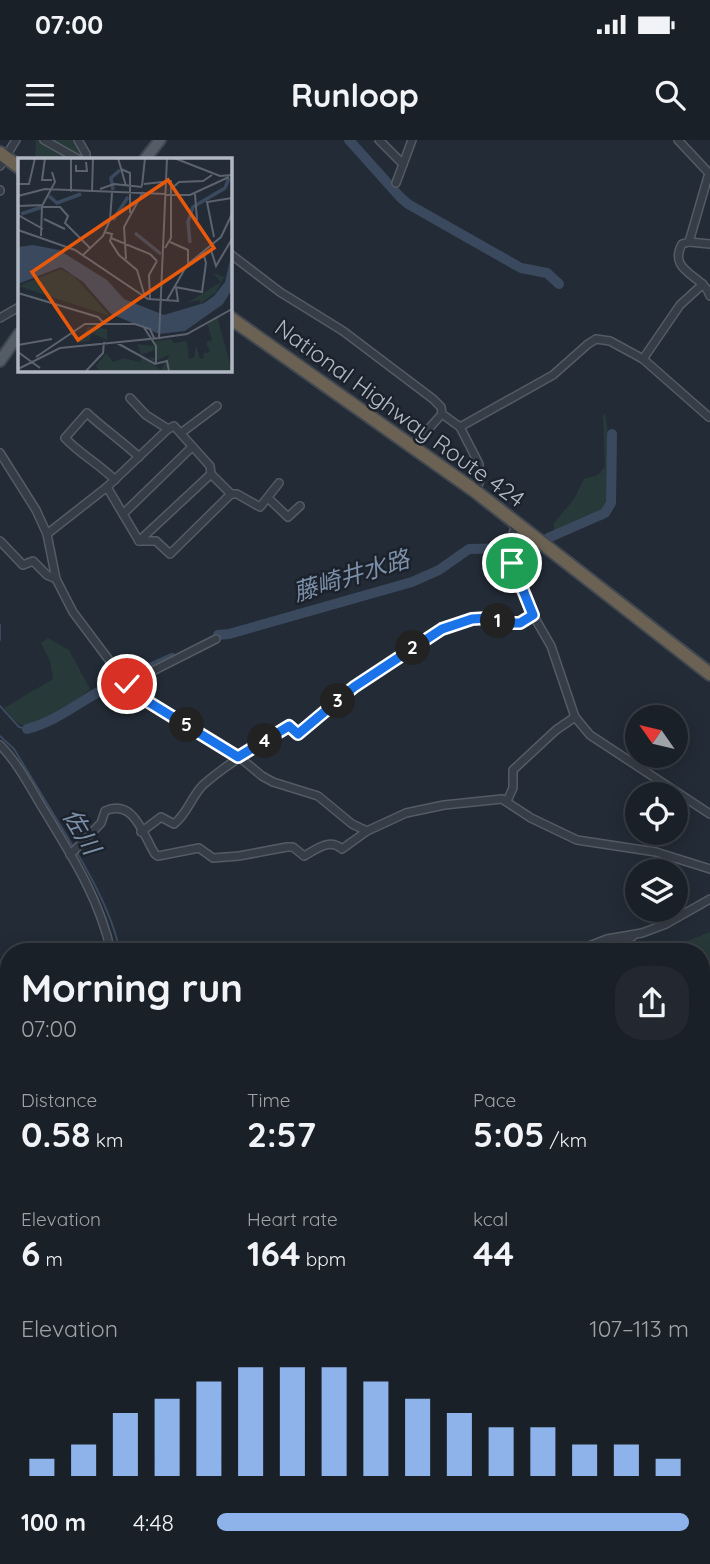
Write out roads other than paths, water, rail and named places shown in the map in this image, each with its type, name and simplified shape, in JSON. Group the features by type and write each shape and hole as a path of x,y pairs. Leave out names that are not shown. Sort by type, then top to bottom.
{"highway":[{"path":"2,159 18,167"},
{"name":"National Highway Route 424","path":"231,318 475,491 710,674"}],"main road":[{"path":"146,158 160,140"},
{"path":"0,361 18,335"}],"street":[{"path":"2,159 16,140"},
{"path":"44,140 76,158"},
{"path":"78,140 86,158"},
{"path":"379,140 403,164"},
{"path":"396,183 412,140"},
{"path":"678,140 709,173 689,242"},
{"path":"643,359 680,305 708,290 679,264 678,251 682,244 710,244"},
{"path":"231,255 280,292 343,331 433,399 442,414 460,427 479,464 480,481 475,491"},
{"path":"0,318 18,308"},
{"path":"460,427 553,375 596,339 610,341 643,359 710,414"},
{"path":"130,398 146,415 168,429"},
{"path":"181,433 217,406"},
{"path":"115,480 65,439 73,427 87,414 106,431 118,436 139,457"},
{"path":"413,446 442,414"},
{"path":"47,534 107,487 174,426 210,466 211,474 232,494 237,494 260,507 279,482"},
{"path":"123,514 192,447"},
{"path":"0,453 36,510 47,534 56,579 73,612 127,684 142,698 238,757 273,782 318,796 352,824 367,831"},
{"path":"139,541 211,474"},
{"path":"107,487 139,541"},
{"path":"139,541 156,541 170,554 232,494"},
{"path":"268,498 288,517 300,506"},
{"path":"516,523 510,549 512,563 533,615 551,646 575,717 590,735 710,814"},
{"path":"0,541 23,565 33,561 47,575 56,579"},
{"path":"141,832 161,817 174,824 177,822 202,786 238,757 289,726 298,734 354,687 442,629 472,619 488,618 520,623 533,615"},
{"path":"127,684 216,639"},
{"path":"507,801 513,788 513,770 556,730 575,717"},
{"path":"0,745 32,791 85,879 109,943"},
{"path":"71,854 101,824 109,809 121,808 132,814 158,856 199,848 213,858 293,847 304,856 330,843 335,843 342,849 367,831 406,813 502,799 541,823 578,840 656,852 710,869"},
{"path":"617,943 666,924 710,899"},
{"path":"597,943 642,933"},
{"path":"355,1564 365,1564"}],"waterway":[{"name":"藤崎井水路","path":"349,140 408,204 521,268 547,273 559,284"},
{"name":"藤崎井水路","path":"548,538 605,513 611,503 612,434"},
{"name":"藤崎井水路","path":"218,635 412,582 439,570 469,549 525,548 533,544"},
{"path":"0,625 0,640"},
{"name":"藤崎井水路","path":"130,677 172,658"},
{"name":"藤崎井水路","path":"27,729 52,720 121,681"},
{"path":"0,706 19,727 27,729"},
{"name":"佐川","path":"0,736 14,749 74,848"},
{"name":"佐川","path":"77,853 103,901 118,943"}]}
